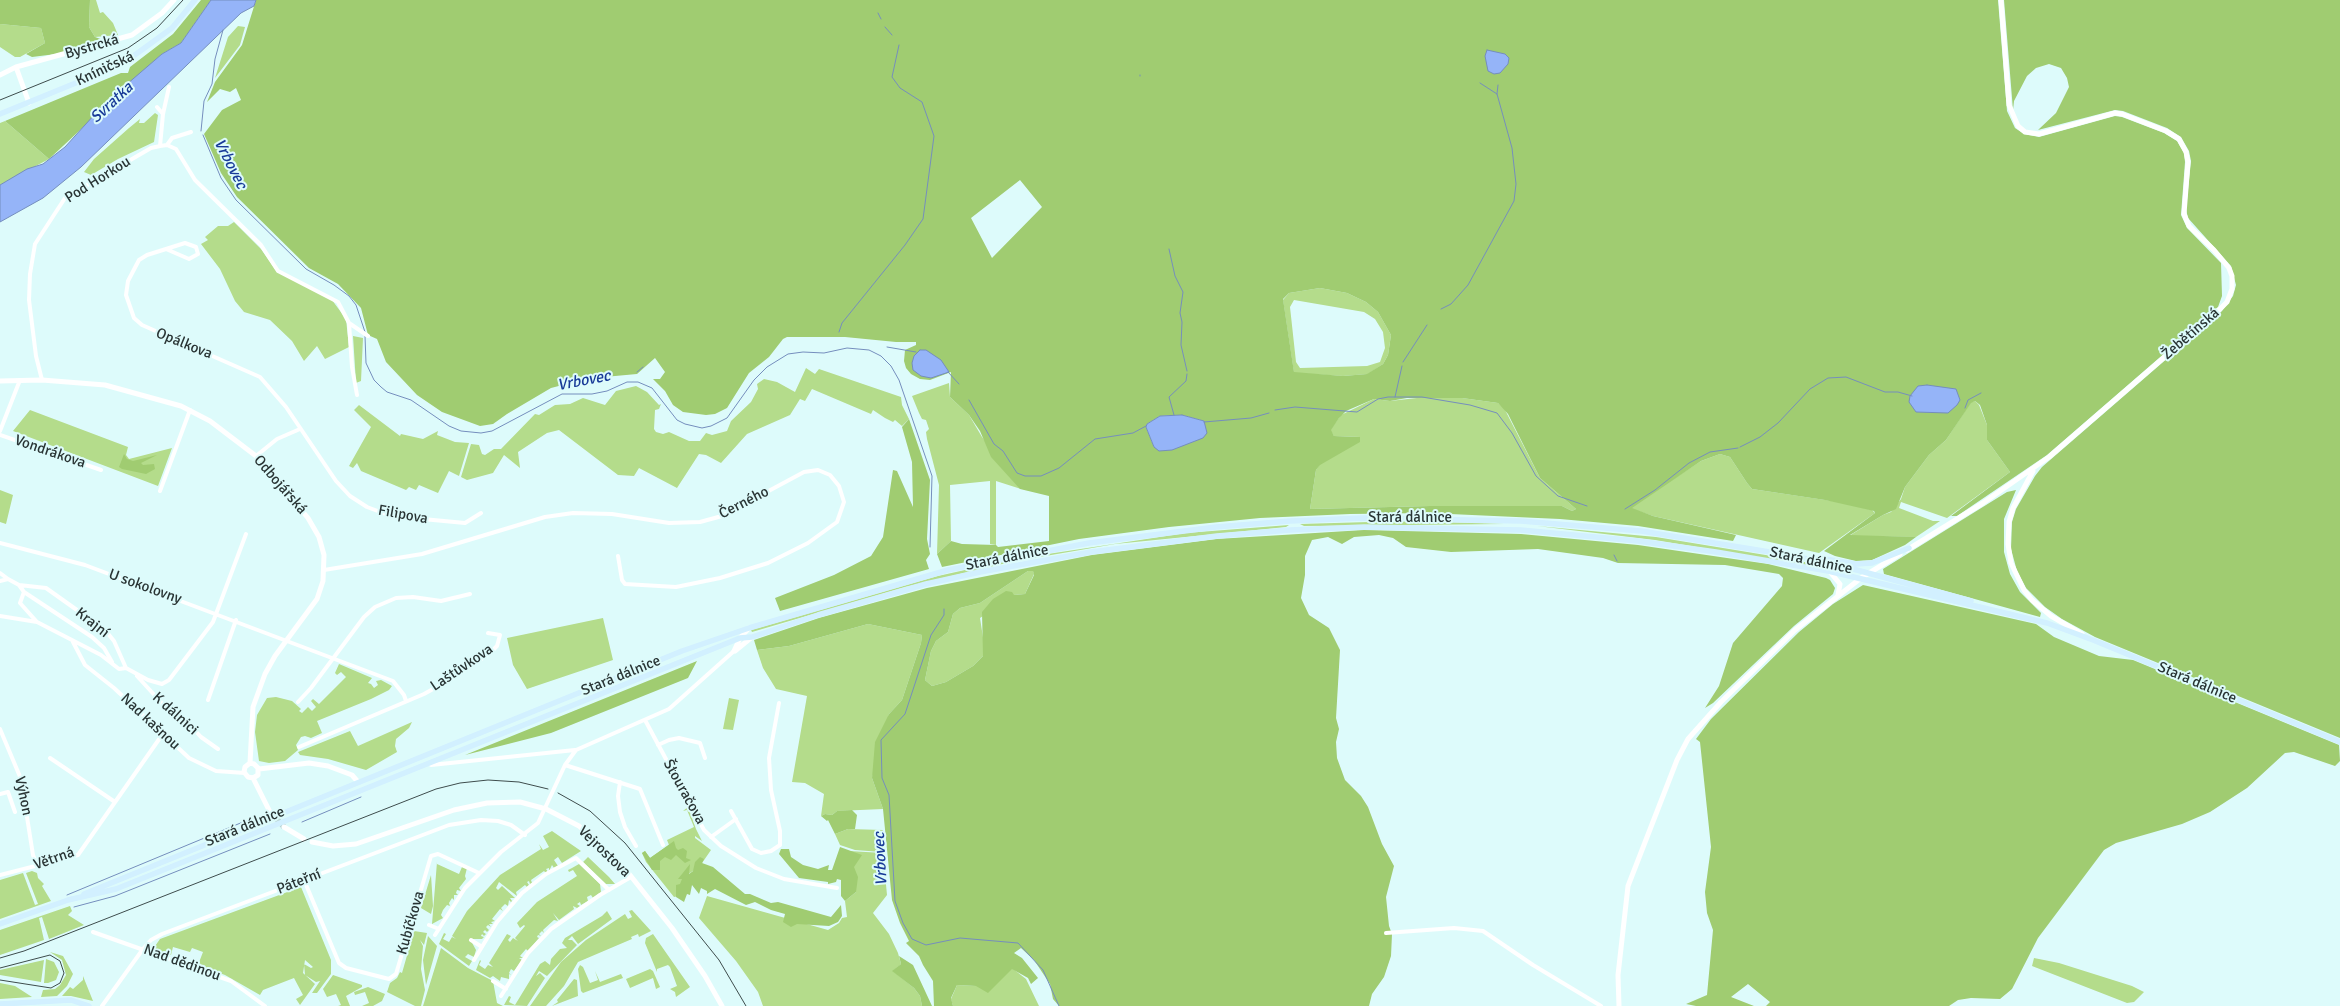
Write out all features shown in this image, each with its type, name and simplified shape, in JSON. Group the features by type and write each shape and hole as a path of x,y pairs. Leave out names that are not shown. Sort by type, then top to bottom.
{"main road":[{"name":"Kníničská","path":"0,114 132,57 172,28 194,0"},
{"name":"Stará dálnice","path":"0,924 68,900 284,811 682,652 749,628 948,570 1089,543 1216,527 1290,521 1383,518 1521,521 1641,531 1788,555 1868,573 1997,610"},
{"path":"1521,521 1521,530"},
{"name":"Stará dálnice","path":"68,900 116,889 740,638 752,637 818,614 926,584 1091,552 1217,536 1290,530 1364,527 1521,530 1716,552 1828,571 2047,623 2093,640 2340,742"},
{"path":"1788,555 1856,564 1872,563 1910,548"},
{"path":"448,746 451,754"},
{"path":"0,1004 70,1000 89,1006"}],"street":[{"name":"Bystrcká","path":"0,75 16,68 121,39 142,29 162,13 174,0"},
{"name":"Žebětínská","path":"1619,1006 1618,975 1628,886 1685,744 1699,725 1795,630 1868,573 2037,467 2220,309 2230,295 2232,280 2224,261 2189,226 2186,219 2183,209 2188,159 2184,146 2173,135 2122,114 2115,114 2039,134 2025,132 2018,126 2009,105 2001,0"},
{"path":"16,68 29,102"},
{"path":"160,146 162,114 169,87"},
{"path":"157,107 162,114"},
{"name":"Pod Horkou","path":"42,380 36,356 30,300 30,274 35,244 65,198 150,148 167,145 172,138 190,132"},
{"path":"167,145 176,149 195,180 261,245 278,270 338,302 349,323 352,367 357,395"},
{"name":"Opálkova","path":"166,249 189,259 198,254 196,247 185,243 166,249 147,255 140,260 128,281 127,301 134,318 151,331 260,377 273,391 300,428"},
{"path":"349,323 368,336"},
{"path":"0,431 20,380"},
{"name":"Odbojářská","path":"0,381 42,380 105,385 139,392 190,410 220,428 256,456 308,518 319,537 324,555 323,581 317,599 265,674 253,707 250,763"},
{"path":"160,491 190,410"},
{"path":"256,456 278,439 300,428"},
{"name":"Filipova","path":"300,428 336,481 350,496 373,510 391,516 465,523 481,512"},
{"name":"Vondrákova","path":"0,435 101,470"},
{"path":"2037,467 2013,508 2009,522 2008,547 2014,572 2032,600 2060,622 2093,640"},
{"name":"Černého","path":"324,570 422,554 545,517 573,513 612,514 669,523 700,522 722,516 804,472 818,470 830,475 839,486 844,502 837,522 808,543 768,563 720,578 674,587 625,584 622,580 618,556"},
{"path":"24,592 20,603 37,622 101,655 119,668 126,668 154,683 162,684 170,680 213,622 246,534"},
{"name":"U sokolovny","path":"0,543 85,565 287,640"},
{"path":"1828,571 1835,576 1840,584 1837,597"},
{"name":"Krajní","path":"0,573 19,585 46,588 73,609 92,620 114,641 126,668"},
{"path":"0,581 8,579"},
{"path":"19,585 24,592 104,648 114,665"},
{"path":"298,702 364,617 385,602 413,596 440,601 470,594"},
{"path":"0,616 37,622"},
{"path":"208,700 236,620"},
{"path":"734,651 740,638 749,628"},
{"name":"Laštůvkova","path":"299,747 406,702 453,678 490,653 497,646 500,635 488,633"},
{"path":"414,769 450,762 576,750 669,708 683,698 752,637"},
{"path":"287,640 393,681 404,695 406,702"},
{"name":"Nad kašnou","path":"73,642 84,665 115,689 162,735 202,766 228,773 244,773"},
{"name":"K dálnici","path":"136,674 170,712 188,723 200,737 218,749"},
{"path":"731,811 752,849 761,853 768,852 780,844 780,831 771,790 769,758 779,703"},
{"name":"Štouračova","path":"645,720 704,830 711,837 738,858 784,879 837,888"},
{"name":"Výhon","path":"0,729 21,779 33,855 37,866"},
{"name":"Větrná","path":"0,875 78,855 162,735"},
{"name":"Štouračova","path":"658,745 679,738 700,744 705,758"},
{"name":"Kubíčkova","path":"435,935 465,888 500,852 525,835 538,823 565,765 576,750"},
{"path":"50,758 115,802"},
{"path":"253,778 258,774 259,769 256,764 250,763 245,767 244,773 248,777 253,778 270,812"},
{"path":"259,769 309,763 328,766 352,775 358,782"},
{"path":"565,765 640,789 663,845"},
{"path":"620,782 618,790 620,812 625,827 636,846"},
{"path":"0,794 8,792 16,812"},
{"name":"Vejrostova","path":"312,842 333,846 356,844 454,810 487,803 520,802 546,809 563,816 587,832 631,877 684,944 722,1006"},
{"name":"Štouračova","path":"711,837 736,819"},
{"name":"Páteřní","path":"102,1006 143,949 151,940 162,934 449,825 481,820 498,821 511,824 525,835"},
{"path":"284,827 304,839"},
{"name":"Kubíčkova","path":"304,880 335,957 345,968 384,979 392,978 396,974 431,856 438,854 479,873"},
{"path":"474,960 497,922 522,893 546,874 576,858 609,890"},
{"path":"501,996 528,953 551,929 631,877"},
{"name":"Kubíčkova","path":"429,925 439,929"},
{"path":"1386,933 1454,928 1483,931 1533,965 1601,1006"},
{"name":"Nad dědinou","path":"93,932 231,981 265,1006"},
{"path":"471,940 482,947"},
{"path":"493,981 506,989"}],"green space":[{"path":"0,0 90,0 89,27 95,37 106,41 56,54 32,57 26,54 45,43 41,28 0,24"},
{"path":"90,0 96,0 100,13 103,12 113,23 118,35 95,37 89,27"},
{"path":"201,0 211,0 181,43 162,54 49,159 5,121 121,73 128,73 130,67 173,34"},
{"path":"256,0 1998,0 2007,111 2015,128 2024,134 2039,137 2115,116 2164,133 2177,141 2184,153 2185,162 2181,215 2187,228 2221,263 2222,296 2218,307 2047,455 1957,516 1951,516 2010,472 1987,440 1987,425 1980,405 1975,401 1971,403 1946,440 1929,455 1905,487 1896,509 1850,535 1916,537 1905,545 1872,560 1856,561 1824,551 1875,513 1874,511 1825,500 1752,489 1730,457 1720,454 1701,461 1632,508 1653,516 1736,535 1733,541 1638,526 1560,519 1428,513 1350,514 1260,518 1169,527 1079,539 942,567 937,554 951,541 962,544 996,545 998,547 1049,541 1049,496 1020,489 991,457 980,431 969,415 950,397 951,372 930,380 920,379 911,374 906,368 904,361 905,350 916,345 916,342 845,337 787,337 783,339 769,357 749,373 727,408 715,414 706,415 683,412 673,405 665,391 653,379 660,379 665,372 655,358 637,374 604,377 602,380 578,381 551,388 493,424 480,426 442,412 417,395 386,362 377,339 368,335 361,308 338,284 309,268 237,197 221,173 204,134 222,110 241,100 236,88 230,92 220,89 207,102 215,82 242,45","holes":["1020,180 1042,207 992,258 971,218","1320,288 1347,293 1366,302 1378,312 1391,335 1388,355 1383,364 1367,374 1343,376 1294,372 1283,299 1289,293","1407,398 1462,398 1498,403 1508,414 1540,478 1576,509 1572,511 1562,506 1430,506 1310,509 1316,470 1320,465 1360,442 1360,437 1334,436 1331,430 1339,418 1346,411 1374,399 1390,401","1182,415 1204,421 1154,447 1146,427 1147,424 1160,416"]},
{"path":"2004,0 2340,0 2340,738 2095,637 2062,619 2045,607 2026,588 2017,571 2011,549 2012,522 2016,509 2035,476 2042,467 2222,311 2233,296 2236,285 2231,266 2188,218 2186,209 2191,161 2189,151 2181,137 2167,128 2123,111 2115,110 2038,130 2056,113 2069,87 2067,78 2061,68 2049,64 2036,68 2027,76 2014,101 2013,110"},
{"path":"0,24 41,28 45,43 20,57 15,57 0,47"},
{"path":"238,26 245,27 240,45 215,78 228,37"},
{"path":"155,113 158,115 154,142 118,159 91,175 84,172 94,159 129,128 140,119 139,123 144,123"},
{"path":"5,121 49,159 0,185 0,123"},
{"path":"234,222 261,249 277,272 332,300 346,319 349,347 325,359 317,346 304,361 292,341 270,320 244,312 235,301 220,269 201,244 208,240 205,237 218,226 228,226"},
{"path":"1320,288 1347,293 1366,302 1378,312 1391,335 1388,355 1383,364 1368,374 1343,376 1294,373 1283,300 1289,293","holes":["1294,300 1364,312 1375,319 1383,332 1385,348 1380,362 1367,366 1300,368 1296,362 1290,307"]},
{"path":"353,336 363,338 361,381 356,383"},
{"path":"806,368 815,374 819,369 901,397 902,405 909,419 902,426 895,420 893,422 873,410 871,414 812,389 805,401 800,399 790,415 747,434 721,463 706,455 699,454 677,488 639,468 634,476 618,475 559,430 547,433 518,452 520,468 504,455 493,473 467,480 461,477 471,444 479,445 482,454 485,455 494,449 501,449 535,414 539,415 555,405 570,404 583,398 605,405 616,391 636,386 647,392 659,405 661,404 659,409 655,410 654,429 656,432 663,434 669,432 689,441 700,441 706,433 712,435 727,431 731,421 751,402 758,389 757,384 764,379 777,382 795,392"},
{"path":"949,383 950,397 969,415 982,437 1021,489 996,481 996,545 990,544 990,481 950,485 951,541 937,554 939,485 927,439 926,432 929,429 926,420 922,419 912,396"},
{"path":"1426,397 1462,398 1498,403 1504,408 1540,478 1576,509 1572,511 1562,506 1430,506 1310,509 1316,470 1320,464 1343,451 1360,437 1334,436 1330,430 1341,415 1374,399 1390,401"},
{"path":"1975,401 1979,405 1987,425 1987,440 2010,472 1947,518 1901,502 1899,508 1933,521 1940,521 1916,537 1849,536 1891,512 1901,499 1905,487 1929,455 1946,440 1971,402"},
{"path":"359,405 400,436 401,434 423,439 438,431 437,435 455,442 469,443 459,476 449,471 438,493 419,485 416,490 409,487 406,490 361,471 357,463 353,468 349,466 371,427 354,410"},
{"path":"30,410 128,447 126,455 129,459 172,448 158,486 13,431"},
{"path":"909,419 930,480 927,539 930,554 926,560 929,569 780,611 775,598 834,575 871,556 883,537 893,470 897,471 913,507 912,462 902,427"},
{"path":"124,454 127,459 133,461 157,455 141,463 143,465 154,464 155,469 146,474 122,469 119,467"},
{"path":"1720,454 1730,457 1752,489 1839,502 1872,510 1875,513 1819,553 1653,516 1632,509 1632,506 1701,461"},
{"path":"0,490 13,495 6,524 0,522"},
{"path":"2016,490 2004,519 2004,552 2010,574 2020,592 2041,613 2040,617 1884,574 1883,569 2007,492"},
{"path":"1404,521 1505,524 1304,526 1300,524"},
{"path":"1289,525 1286,527 1115,544 1028,559 1028,557 1186,533"},
{"path":"1537,526 1656,537 1796,560 1853,573 1655,540"},
{"path":"1364,530 1521,534 1638,545 1768,564 1826,578 1830,580 1835,588 1833,594 1794,626 1713,703 1705,708 1719,686 1733,643 1782,586 1783,578 1779,574 1725,565 1618,563 1603,558 1538,549 1451,552 1406,547 1393,538 1379,535 1354,537 1342,544 1328,537 1312,540 1305,556 1305,575 1301,598 1309,615 1329,628 1340,650 1336,718 1339,729 1336,742 1337,758 1345,780 1361,796 1368,807 1382,844 1394,866 1386,897 1389,926 1392,934 1391,956 1384,977 1372,994 1369,1006 1059,1006 1053,999 1050,984 1034,960 1021,948 1014,953 1022,958 1038,978 1031,984 1028,978 1012,969 988,993 976,986 957,985 951,998 953,1006 934,1006 933,981 919,956 906,943 909,941 892,900 883,809 872,778 875,742 889,714 902,700 922,635 868,624 789,646 757,650 754,640 819,618 927,588 1092,555 1217,539","holes":["1028,571 1033,571 1034,575 1025,594 1014,595 1012,592 1006,591 993,599 982,612 983,656 973,666 946,682 932,686 925,680 931,651 936,641 948,632 953,614 960,608 980,603"]},
{"path":"1019,558 1019,560 905,587 752,632 751,630 938,576"},
{"path":"1028,571 1033,571 1034,574 1025,594 1014,595 980,618 984,644 983,656 973,666 946,682 932,686 925,680 931,651 936,641 948,632 953,614 960,608 980,603"},
{"path":"1863,585 2036,624 2054,637 2099,656 2133,660 2339,745 2340,761 2335,766 2294,752 2285,753 2247,788 2210,812 2182,824 2116,843 2104,850 2038,938 2012,989 2000,999 1971,998 1958,1000 1949,1006 1766,1006 1770,1002 1748,984 1731,997 1754,1006 1696,1006 1686,1004 1707,995 1713,930 1707,913 1705,892 1711,847 1700,742 1696,739 1711,719 1799,632 1833,604"},
{"path":"603,618 613,660 527,689 513,665 507,638"},
{"path":"868,624 922,635 902,700 889,714 872,778 883,809 837,811 832,815 825,814 821,816 824,794 805,783 792,782 807,696 776,689 763,668 757,650 789,646"},
{"path":"697,661 688,678 551,733 465,755"},
{"path":"339,664 372,678 368,683 374,688 378,685 376,681 381,680 392,686 389,690 371,699 317,721 322,733 311,738 301,737 296,745 298,750 285,761 269,763 259,761 255,732 257,715 267,698 276,697 292,701 301,709 299,711 302,713 308,707 312,711 316,707 311,701 313,699 319,704 346,677 341,672 337,675 335,673"},
{"path":"729,698 739,700 733,730 723,729"},
{"path":"412,722 409,728 396,739 395,746 397,752 366,770 328,759 300,755 298,752 350,731 358,746"},
{"path":"688,807 702,841 695,836 695,838 711,850 700,866 687,875 679,896 674,897 646,862 642,853 645,851 650,858 669,845 667,840 694,827 687,810 683,811"},
{"path":"852,810 857,815 855,829 848,829 835,834 828,820 821,816 825,814 832,815 837,811"},
{"path":"848,829 883,830 882,852 855,850 840,845 835,834"},
{"path":"552,831 581,851 562,863 558,857 554,860 558,866 554,868 552,865 549,871 549,868 546,869 548,872 544,871 531,880 532,883 527,882 529,885 527,887 525,885 516,892 517,896 499,882 496,888 498,890 502,886 515,898 510,898 512,901 509,900 508,906 505,904 501,908 503,911 500,909 492,919 495,921 491,922 493,924 489,924 491,927 488,925 486,927 489,930 483,932 486,934 484,936 482,934 481,936 484,937 482,939 470,939 476,950 474,957 468,954 465,957 472,961 469,966 439,944 444,933 446,934 443,939 449,942 452,937 456,939 452,936 467,911 500,875 541,849 539,844 543,850 549,847 543,836"},
{"path":"674,841 676,848 678,850 683,848 687,851 686,858 691,860 685,863 676,855 671,860 665,857 660,861 660,870 652,870 642,853 645,851 650,858"},
{"path":"840,847 862,855 854,867 858,877 856,892 845,901 841,896 841,880 837,879 836,882 828,884 828,882 799,878 779,854 781,849 789,849 791,857 803,865 818,869 829,865 828,870 832,870"},
{"path":"849,851 883,853 887,895 873,913 889,934 898,953 901,964 893,971 914,988 920,996 922,1006 763,1006 758,992 736,961 699,918 707,896 828,930 839,923 842,918 847,917 845,901 856,892"},
{"path":"588,857 615,884 606,884 583,862"},
{"path":"700,857 704,859 702,863 713,867 745,894 750,894 771,903 778,902 831,917 841,905 842,916 838,922 829,926 797,924 791,927 783,922 785,914 755,902 746,905 715,889 707,894 707,891 701,888 699,894 692,885 690,895 687,894 684,902 676,897 676,885 680,884 682,879 678,879 690,864 689,874 693,871 695,862"},
{"path":"437,862 437,864 459,874 462,867 467,868 466,879 459,888 461,891 457,890 456,893 458,895 454,895 454,900 452,898 449,903 450,906 447,905 443,910 441,915 443,918 432,924"},
{"path":"579,864 600,884 601,892 593,898 591,895 587,897 588,901 581,905 580,902 577,904 580,906 577,908 573,906 574,909 559,920 553,913 558,921 554,920 543,930 544,933 542,931 539,934 541,936 538,935 537,937 539,938 528,951 526,949 520,956 523,958 519,958 522,960 514,971 511,969 509,979 501,977 500,981 493,976 490,978 476,970 480,960 479,965 485,969 488,965 493,967 489,963 507,934 511,936 508,940 510,942 513,938 518,941 515,938 525,926 520,928 517,923 537,902 577,876 573,870 569,872 568,870"},
{"path":"32,871 37,873 38,878 44,884 42,886 51,901 0,919 0,880 23,873 35,905 38,904 26,873"},
{"path":"431,875 433,906 431,914 421,908"},
{"path":"301,887 331,960 331,974 317,993 312,993 320,981 316,982 306,975 315,984 300,1005 296,999 303,995 294,978 263,990 260,995 225,975 198,965 203,952 192,948 190,952 173,947 171,955 153,949 160,939","holes":["305,960 313,967 311,968 304,964"]},
{"path":"70,906 72,911 68,915 84,925 49,939 42,917 39,918 44,940 0,955 0,930"},
{"path":"632,910 651,931 639,937 638,934 631,937 632,939 578,962 564,986 546,1006 530,1006 561,962 586,940 625,914 628,919 632,917 629,911"},
{"path":"607,911 612,919 578,944 572,936 568,940 572,940 577,945 547,976 539,971 536,976 540,973 545,978 527,1006 504,1005 509,996 511,997 509,1002 515,1005 540,964 545,961 550,965 551,959 560,949 567,948 562,943 565,938 602,916"},
{"path":"414,931 427,933 424,945 420,940 423,946 421,969 425,990 421,1006 415,1006 387,992 390,983 397,978 400,972 402,973"},
{"path":"653,934 690,987 676,997 675,992 670,989 677,986 670,967 668,965 657,969 657,972 645,943 646,938"},
{"path":"428,936 437,946 426,985 423,960"},
{"path":"441,948 468,968 493,981 497,1003 503,1006 423,1006"},
{"path":"50,952 63,956 73,974 67,986 57,996 41,997 43,990 55,989 66,975 62,960"},
{"path":"899,956 913,965 932,1006 922,1006 920,996 914,988 892,971 901,964"},
{"path":"2034,958 2059,963 2132,986 2144,992 2134,1002 2127,1003 2032,966"},
{"path":"46,959 54,962 59,972 56,980 44,983"},
{"path":"44,960 41,982 0,975 0,970"},
{"path":"580,965 583,967 590,983 598,980 595,971 600,982 621,974 623,978 583,993 581,991 578,969"},
{"path":"1012,968 1026,979 1039,1006 953,1006 951,999 957,985 976,986"},
{"path":"650,969 653,971 660,987 656,989 653,978 630,988 626,979"},
{"path":"333,975 362,985 362,987 346,996 350,1006 338,1006 341,1005 336,994 327,997 323,989"},
{"path":"83,976 93,1001 62,996 70,987 73,989 83,980"},
{"path":"574,979 577,980 578,996 552,1006 558,1002 557,1000"},
{"path":"0,983 15,986 32,997 0,999"},
{"path":"368,987 385,994 382,1001 373,1006 362,1006 369,1003 365,992 355,995 354,992"}],"water":[{"name":"Svratka","path":"211,0 256,0 254,6 241,13 81,167 43,198 0,222 0,185 27,169 43,164 65,147 105,103 162,54 181,43"},
{"path":"1487,50 1505,54 1509,58 1508,64 1500,73 1494,74 1488,71 1485,56"},
{"path":"920,350 926,350 941,360 949,372 931,378 921,376 913,370 914,356"},
{"path":"1927,385 1956,389 1960,400 1948,413 1916,412 1909,402 1910,396 1918,386"},
{"path":"1182,415 1204,421 1207,433 1203,438 1172,450 1159,451 1154,447 1146,427 1147,424 1160,416"}],"waterway":[{"path":"878,13 881,19"},
{"path":"885,27 892,35"},
{"name":"Vrbovec","path":"201,131 204,101 212,84 215,59 223,30"},
{"path":"839,332 842,323 905,245 923,219 934,136 922,102 900,88 892,77 899,45"},
{"path":"1441,309 1451,304 1468,285 1514,201 1516,184 1512,148 1497,94 1480,83"},
{"path":"1497,94 1498,85"},
{"name":"Vrbovec","path":"203,135 221,178 236,200 306,269 349,296 356,305 365,332"},
{"path":"1169,249 1175,276 1183,292 1180,313 1182,322 1181,345 1187,371"},
{"path":"1403,362 1427,325"},
{"name":"Vrbovec","path":"365,336 366,363 374,380 381,387 387,392 411,400 449,426 461,431 481,433 492,431 562,394 592,394 607,391 627,382 638,382 652,388 677,420 702,428 727,418 754,380 767,367 788,354 803,352 824,353 847,348 869,350 881,356 891,366 899,380 932,476 930,547"},
{"path":"887,347 916,352"},
{"path":"1395,397 1402,366"},
{"path":"637,372 643,367"},
{"path":"948,372 959,384"},
{"path":"1174,415 1169,397 1186,381 1187,374"},
{"path":"1740,447 1760,437 1778,423 1810,389 1828,378 1846,377 1885,392 1898,392 1912,396"},
{"path":"1965,408 1968,400 1981,393"},
{"path":"1275,410 1295,407 1357,412 1378,399 1388,397 1422,397 1470,405 1497,413 1512,433 1536,476 1558,496 1587,506"},
{"path":"969,400 994,444 1003,451 1017,473 1025,476 1041,476 1059,468 1095,439 1133,433 1146,426"},
{"path":"1204,422 1251,418 1269,413"},
{"path":"1625,509 1655,490 1689,463 1710,452 1738,448"},
{"path":"1614,555 1617,561"},
{"name":"Vrbovec","path":"944,609 944,615 931,635 905,714 881,740 882,778 889,795 895,901 903,923 912,939 926,945 960,938 1018,943 1043,970 1059,1006"},
{"path":"302,822 361,797"},
{"path":"67,895 255,817"},
{"path":"74,907 115,896 270,834"}],"tunnel":[{"path":"270,812 284,827"}],"tram line":[{"path":"0,100 128,48 157,28 183,0"},
{"path":"0,958 24,951 436,789 460,783 488,780 519,782 548,789"},
{"path":"558,793 590,811 625,843 719,960 746,1006"},
{"path":"0,968 50,955 60,961 64,973 60,983 51,988 0,980"}]}
